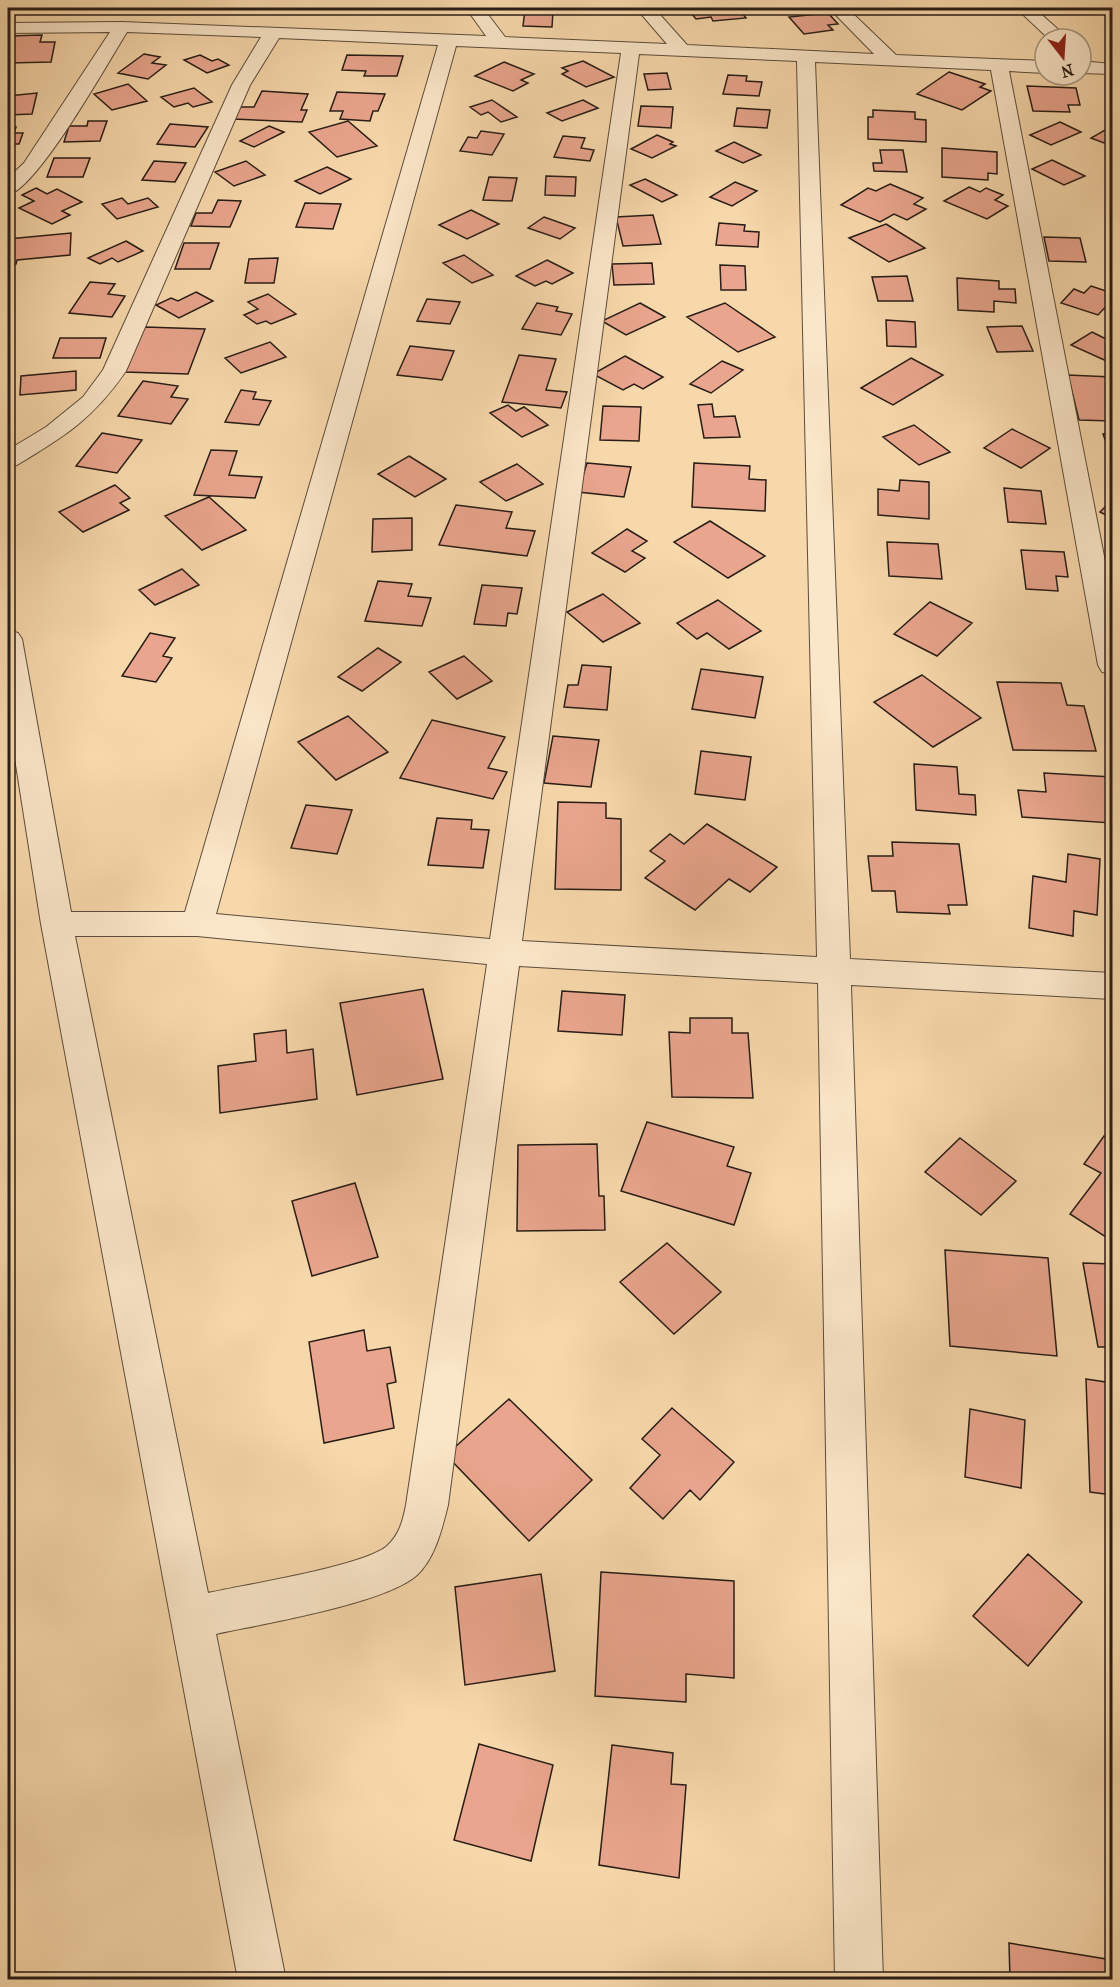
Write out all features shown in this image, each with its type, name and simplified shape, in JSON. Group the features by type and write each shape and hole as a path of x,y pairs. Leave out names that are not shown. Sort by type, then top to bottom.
{"street":[{"path":"95,8 102,27"},
{"path":"474,8 500,42"},
{"path":"645,8 681,50"},
{"path":"838,8 891,60"},
{"path":"1024,8 1046,27"},
{"path":"8,27 282,27 448,41 1033,67"},
{"path":"8,189 31,167 122,27"},
{"path":"8,460 55,432 91,402 114,371 241,85 282,27"},
{"path":"197,924 448,41"},
{"path":"192,1618 364,1578 399,1564 419,1539 427,1506 631,48"},
{"path":"806,56 834,971 859,1980"},
{"path":"1093,65 1113,69"},
{"path":"999,66 1113,666"},
{"path":"8,639 57,924 262,1980"},
{"path":"57,924 197,924 505,953 1113,986"}],"building":[{"path":"687,8 738,8 746,18 713,21 711,17 696,19"},
{"path":"918,8 966,8 968,9 925,14"},
{"path":"525,10 553,11 552,27 523,26"},
{"path":"828,13 838,24 828,25 833,30 804,34 789,17"},
{"path":"42,35 40,42 55,42 51,62 8,63 8,36"},
{"path":"144,54 160,57 152,63 166,65 148,79 118,73"},
{"path":"200,55 212,61 218,59 229,65 207,73 184,60"},
{"path":"347,55 403,56 397,76 364,76 366,71 342,70"},
{"path":"583,61 614,77 586,87 562,74 568,71 562,68"},
{"path":"504,62 534,74 521,80 528,83 513,91 475,76"},
{"path":"949,72 985,84 980,87 991,91 962,110 917,94"},
{"path":"667,73 671,89 648,90 644,74"},
{"path":"728,75 747,76 746,81 762,82 759,96 723,94"},
{"path":"128,84 147,101 112,110 94,94"},
{"path":"1027,86 1076,88 1080,105 1068,105 1070,112 1033,111"},
{"path":"194,88 212,102 193,107 188,103 174,107 161,97"},
{"path":"262,91 308,94 301,110 307,110 302,122 234,119 240,107 254,107"},
{"path":"337,92 385,94 378,111 373,111 370,121 340,119 343,111 330,111"},
{"path":"37,93 32,114 8,115 8,96"},
{"path":"492,100 517,117 501,122 488,112 481,115 470,107"},
{"path":"583,100 598,108 562,121 547,113"},
{"path":"641,106 673,107 671,128 638,126"},
{"path":"737,108 770,110 767,128 734,126"},
{"path":"873,110 915,112 915,119 926,120 926,142 868,139 868,117 873,117"},
{"path":"88,121 107,121 100,141 64,142 69,126 87,126"},
{"path":"348,121 377,146 337,157 309,132"},
{"path":"1060,122 1081,132 1051,145 1030,135"},
{"path":"170,124 208,127 195,147 157,144"},
{"path":"269,126 284,132 254,147 240,141"},
{"path":"1112,126 1112,138 1104,143 1091,138"},
{"path":"8,127 16,127 14,133 23,133 19,144 10,144 8,153"},
{"path":"481,131 504,134 492,155 460,151 468,137 477,138"},
{"path":"657,135 673,142 670,144 676,146 652,158 631,149"},
{"path":"563,136 585,138 581,148 594,150 590,161 554,157"},
{"path":"734,142 761,155 743,163 716,151"},
{"path":"942,148 997,152 997,174 988,173 988,180 942,177"},
{"path":"880,150 903,150 907,172 874,171 873,163 882,163"},
{"path":"54,158 90,158 83,177 47,177"},
{"path":"1052,160 1085,176 1064,185 1032,169"},
{"path":"154,161 186,163 175,182 142,180"},
{"path":"246,161 265,175 234,186 215,172"},
{"path":"327,167 351,179 320,194 295,181"},
{"path":"546,176 576,177 575,196 545,195"},
{"path":"489,177 517,178 512,201 483,200"},
{"path":"645,179 677,195 662,202 630,185"},
{"path":"735,182 757,191 732,206 710,197"},
{"path":"890,184 923,198 914,204 926,209 907,220 894,214 880,222 841,205 868,188 876,191"},
{"path":"969,187 980,192 986,188 1003,195 995,200 1008,206 987,219 944,201"},
{"path":"36,188 47,194 57,189 82,202 62,211 70,215 52,224 19,208 34,201 22,195"},
{"path":"122,198 128,204 148,198 158,207 117,219 102,204"},
{"path":"218,200 241,201 230,227 191,226 196,213 212,213"},
{"path":"305,203 341,204 333,229 296,227"},
{"path":"471,210 499,224 467,239 439,225"},
{"path":"653,215 661,244 623,246 616,217"},
{"path":"544,217 575,228 560,239 528,228"},
{"path":"719,223 745,225 744,231 759,232 758,247 716,245"},
{"path":"886,224 925,248 889,262 849,238"},
{"path":"71,233 70,255 17,260 16,264 8,265 8,239"},
{"path":"1044,237 1080,238 1086,262 1049,261"},
{"path":"126,241 143,251 118,262 112,258 100,264 88,258"},
{"path":"184,243 219,243 210,269 175,269"},
{"path":"464,255 493,275 472,283 443,263"},
{"path":"278,258 274,283 245,283 249,259"},
{"path":"547,260 573,273 552,284 546,281 535,286 516,276"},
{"path":"652,263 654,284 614,285 612,264"},
{"path":"720,265 745,266 746,290 721,290"},
{"path":"907,276 913,301 878,301 872,277"},
{"path":"957,278 999,281 999,289 1015,289 1016,303 994,301 994,312 958,310"},
{"path":"90,282 115,284 108,294 125,296 112,317 69,313"},
{"path":"1091,286 1112,293 1112,300 1098,315 1061,303 1074,289 1084,293"},
{"path":"196,292 213,301 179,318 156,305 171,298 178,301"},
{"path":"268,294 296,314 271,324 266,321 257,324 244,315 258,309 248,302"},
{"path":"427,299 460,302 450,324 417,321"},
{"path":"537,303 558,307 556,311 572,314 561,335 522,329"},
{"path":"640,303 665,317 626,335 602,321"},
{"path":"725,303 775,337 738,352 687,317"},
{"path":"886,320 915,322 916,347 887,346"},
{"path":"1022,326 1033,351 997,352 987,327"},
{"path":"145,327 205,329 188,374 125,372"},
{"path":"1092,332 1112,342 1111,363 1071,345"},
{"path":"60,338 106,338 100,358 53,358"},
{"path":"270,342 286,357 241,373 225,358"},
{"path":"410,346 454,351 442,380 397,375"},
{"path":"519,355 556,359 546,390 567,392 561,408 502,402"},
{"path":"625,356 663,377 643,389 634,384 623,390 593,374"},
{"path":"911,358 943,375 893,405 861,388"},
{"path":"722,361 743,370 711,393 690,384"},
{"path":"76,371 76,390 20,395 21,376"},
{"path":"1068,375 1112,377 1112,421 1079,420"},
{"path":"143,381 178,386 171,397 188,399 171,424 118,416"},
{"path":"241,390 256,392 253,399 271,401 259,425 225,422"},
{"path":"712,404 714,417 735,416 740,437 704,438 698,405"},
{"path":"508,405 516,411 524,407 548,425 522,437 490,413"},
{"path":"603,406 641,407 639,441 600,440"},
{"path":"914,425 950,452 919,465 883,437"},
{"path":"1012,429 1050,448 1021,468 984,448"},
{"path":"102,433 142,440 117,473 76,466"},
{"path":"1112,433 1112,459 1103,434"},
{"path":"211,450 237,451 229,475 262,477 255,498 194,495"},
{"path":"409,456 446,479 415,497 378,474"},
{"path":"587,463 631,467 624,497 578,492"},
{"path":"694,463 750,466 749,479 766,480 765,511 692,507"},
{"path":"517,464 543,484 506,501 480,482"},
{"path":"900,480 929,482 929,519 878,515 878,489 899,491"},
{"path":"115,485 130,498 120,503 129,510 83,532 59,512"},
{"path":"1004,488 1041,491 1046,524 1008,522"},
{"path":"209,497 246,530 202,550 165,516"},
{"path":"1112,500 1112,518 1100,512"},
{"path":"456,505 512,512 506,528 535,531 527,556 439,545"},
{"path":"412,518 412,550 372,552 373,519"},
{"path":"710,521 765,556 728,578 674,542"},
{"path":"627,529 647,541 632,551 645,558 625,572 592,553"},
{"path":"887,542 938,544 942,579 889,576"},
{"path":"1021,550 1064,552 1068,577 1056,576 1058,591 1026,589"},
{"path":"182,569 199,585 155,605 139,590"},
{"path":"378,581 412,584 408,596 431,598 422,626 365,621"},
{"path":"482,585 522,588 517,614 508,613 506,626 474,624"},
{"path":"603,594 640,623 603,642 567,612"},
{"path":"718,600 761,631 729,649 707,633 697,639 677,623"},
{"path":"930,602 972,623 937,656 894,634"},
{"path":"150,633 175,638 163,656 172,658 156,682 122,676"},
{"path":"378,648 401,662 362,691 338,677"},
{"path":"464,656 492,681 457,699 429,672"},
{"path":"582,665 611,667 607,710 564,707 568,685 578,685"},
{"path":"701,669 763,677 755,718 692,709"},
{"path":"922,675 981,718 933,747 874,702"},
{"path":"997,682 1061,683 1067,705 1084,706 1096,751 1013,750"},
{"path":"348,716 388,752 336,780 298,742"},
{"path":"432,720 505,737 488,768 507,772 493,799 400,778"},
{"path":"553,736 599,740 591,787 544,783"},
{"path":"701,751 751,757 745,800 695,794"},
{"path":"914,764 957,767 959,794 975,795 976,815 916,810"},
{"path":"1044,773 1112,777 1112,823 1022,817 1018,790 1046,792"},
{"path":"558,802 606,803 606,818 621,819 621,890 555,889"},
{"path":"306,805 352,810 337,854 291,848"},
{"path":"437,818 472,820 471,829 489,830 483,868 428,865"},
{"path":"707,824 777,867 750,892 729,879 695,910 645,878 665,861 650,851 670,834 684,844"},
{"path":"892,842 959,844 967,905 948,905 950,914 897,912 895,891 872,891 868,856 893,856"},
{"path":"1068,854 1100,859 1097,915 1074,911 1073,936 1029,928 1033,876 1066,882"},
{"path":"423,989 443,1079 357,1095 340,1003"},
{"path":"562,991 625,995 622,1035 558,1031"},
{"path":"690,1018 732,1018 732,1033 748,1033 753,1098 672,1097 669,1032 690,1033"},
{"path":"286,1030 287,1053 313,1049 317,1099 220,1113 218,1066 256,1061 254,1034"},
{"path":"647,1122 734,1147 727,1166 751,1173 734,1225 621,1191"},
{"path":"1104,1136 1112,1141 1112,1241 1070,1214 1101,1173 1084,1164"},
{"path":"960,1138 1016,1181 981,1215 925,1172"},
{"path":"597,1144 599,1196 604,1196 605,1230 517,1231 518,1145"},
{"path":"355,1183 378,1257 312,1276 292,1201"},
{"path":"667,1243 721,1292 674,1334 620,1282"},
{"path":"945,1250 1048,1258 1057,1356 950,1346"},
{"path":"1083,1263 1112,1264 1112,1347 1098,1347"},
{"path":"364,1330 367,1351 390,1347 396,1382 387,1384 394,1428 324,1443 309,1342"},
{"path":"1086,1379 1112,1383 1112,1495 1090,1492"},
{"path":"509,1399 592,1480 529,1541 446,1455"},
{"path":"672,1408 734,1462 700,1500 690,1490 663,1519 630,1488 660,1455 642,1439"},
{"path":"970,1409 1025,1420 1021,1488 965,1477"},
{"path":"1028,1554 1082,1602 1028,1666 973,1616"},
{"path":"601,1572 734,1581 734,1678 686,1674 686,1702 595,1696"},
{"path":"541,1574 555,1671 465,1685 455,1587"},
{"path":"479,1744 553,1765 531,1861 454,1840"},
{"path":"612,1745 673,1753 671,1784 686,1785 679,1878 599,1865"},
{"path":"1009,1943 1112,1960 1112,1980 1010,1980"}]}
